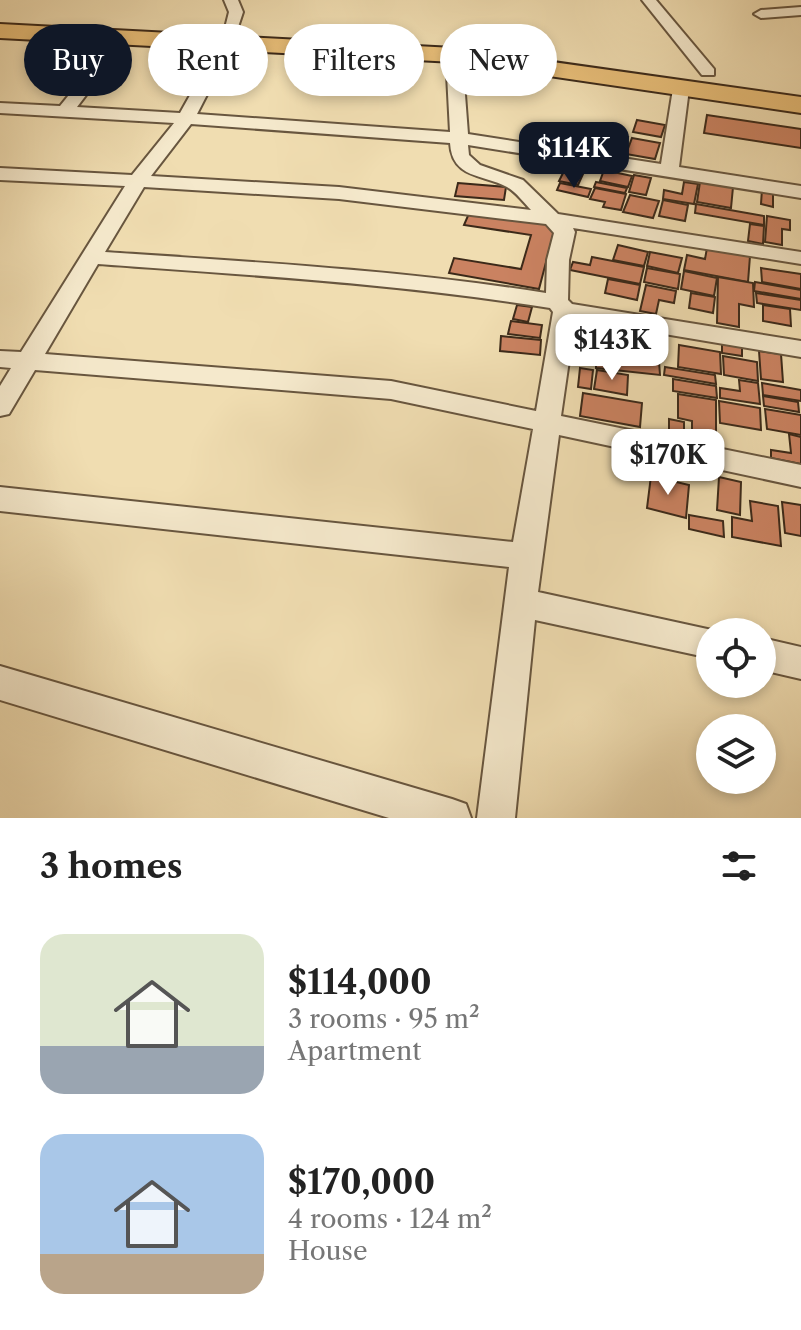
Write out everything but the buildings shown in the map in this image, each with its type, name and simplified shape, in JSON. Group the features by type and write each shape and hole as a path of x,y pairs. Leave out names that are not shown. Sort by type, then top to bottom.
{"highway":[{"path":"1,19 232,13 447,37 801,84"},
{"path":"132,34 232,13 440,52"},
{"path":"1,19 37,24"},
{"path":"557,70 801,105"}],"street":[{"path":"649,0 708,72"},
{"path":"761,14 801,11"},
{"path":"0,407 139,179 185,120 232,13"},
{"path":"669,171 681,89"},
{"path":"64,113 77,96"},
{"path":"455,96 456,138 460,156 473,169 516,184 565,232 558,260 561,306 520,603 496,818"},
{"path":"0,108 336,127 456,138 801,192"},
{"path":"3,178 139,179 337,193 552,217 801,258"},
{"path":"90,257 463,287 801,349"},
{"path":"0,359 391,390 801,476"},
{"path":"0,499 526,556"},
{"path":"520,603 696,640"},
{"path":"776,657 801,663"},
{"path":"0,683 452,818"}]}
